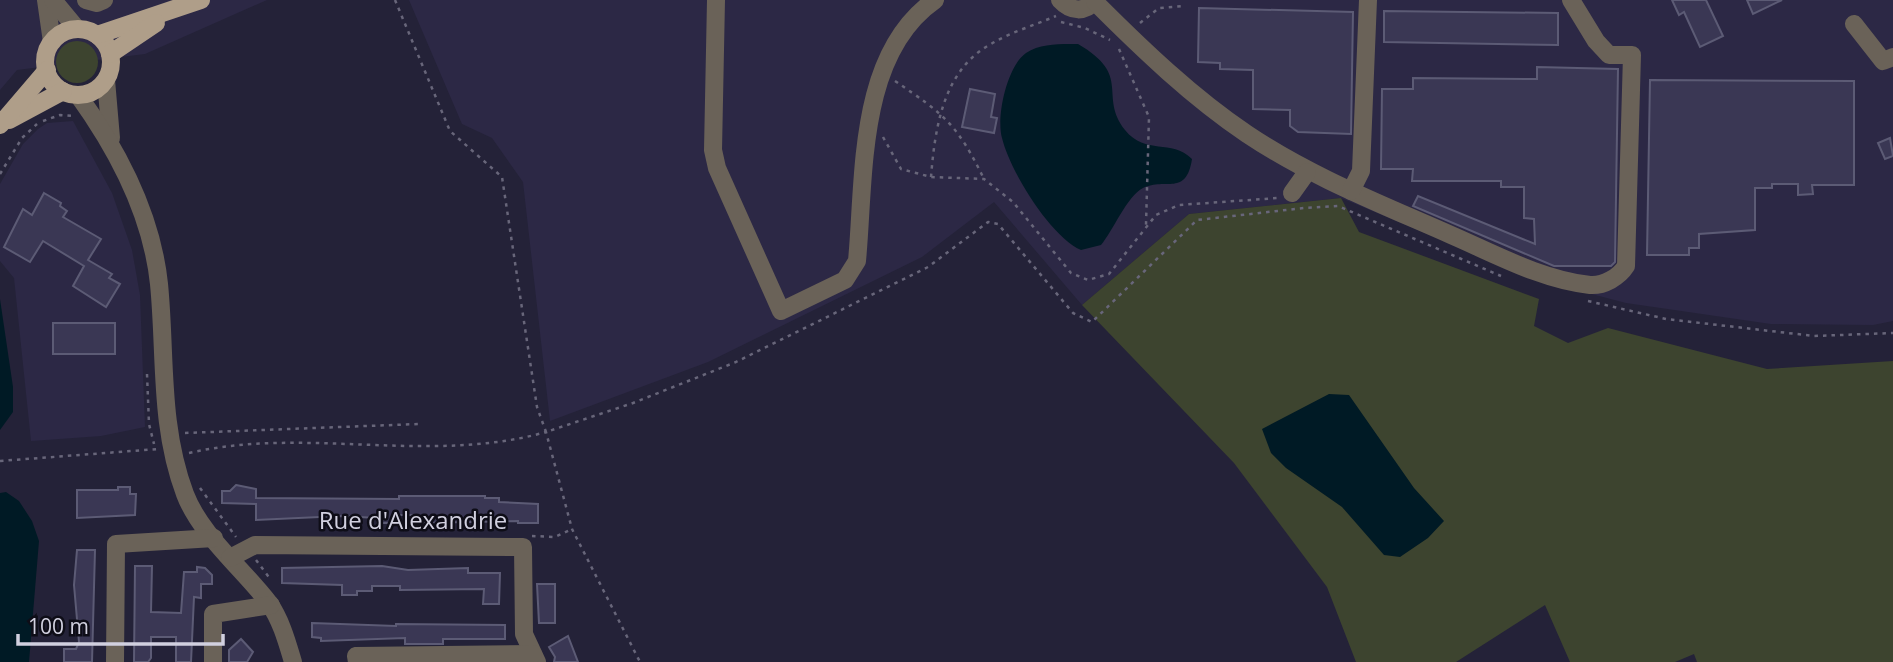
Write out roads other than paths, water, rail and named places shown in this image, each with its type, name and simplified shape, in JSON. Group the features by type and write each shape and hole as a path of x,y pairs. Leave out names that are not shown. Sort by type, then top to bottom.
{"main road":[{"path":"70,93 50,78 47,70 47,51 59,36 77,29 97,35 174,12 201,0"},
{"path":"110,54 174,12"},
{"path":"0,125 70,93 89,93 106,80 111,63 110,54 97,35"},
{"path":"0,125 47,70"}],"street":[{"path":"46,0 52,43"},
{"path":"53,0 77,29"},
{"path":"86,0 97,3 103,0"},
{"path":"716,0 713,150 717,168 781,311 845,280 852,273 857,261 871,106 881,72 897,38 913,16 935,0"},
{"path":"1060,0 1066,6 1079,10 1096,1 1128,35 1193,93 1245,133 1307,172 1534,271 1593,286 1621,274 1626,266 1632,55 1609,55 1596,41 1571,0"},
{"path":"1351,191 1361,172 1368,0"},
{"path":"1854,24 1888,59"},
{"path":"106,80 106,110 113,148 153,247 159,284 170,447 186,498 214,538 271,605 293,662"},
{"path":"70,93 113,148"},
{"path":"1292,193 1307,172"},
{"path":"115,662 116,544 214,538"},
{"name":"Rue d'Alexandrie","path":"230,558 255,545 523,547 524,634 535,658"},
{"path":"213,662 213,614 251,611 271,605"},
{"path":"357,659 535,658"}],"water":[{"path":"1078,44 1095,55 1105,66 1110,76 1117,118 1125,130 1141,143 1176,149 1192,159 1185,178 1174,184 1151,185 1137,192 1101,245 1081,250 1057,231 1033,201 1006,152 1001,129 1002,105 1008,80 1019,60 1038,47"},
{"path":"0,299 13,387 13,412 0,430"},
{"path":"1329,394 1349,395 1414,488 1444,521 1428,538 1400,557 1384,555 1342,507 1286,468 1271,453 1262,429"},
{"path":"6,492 19,501 32,521 39,541 29,662 0,662 0,493"}]}
